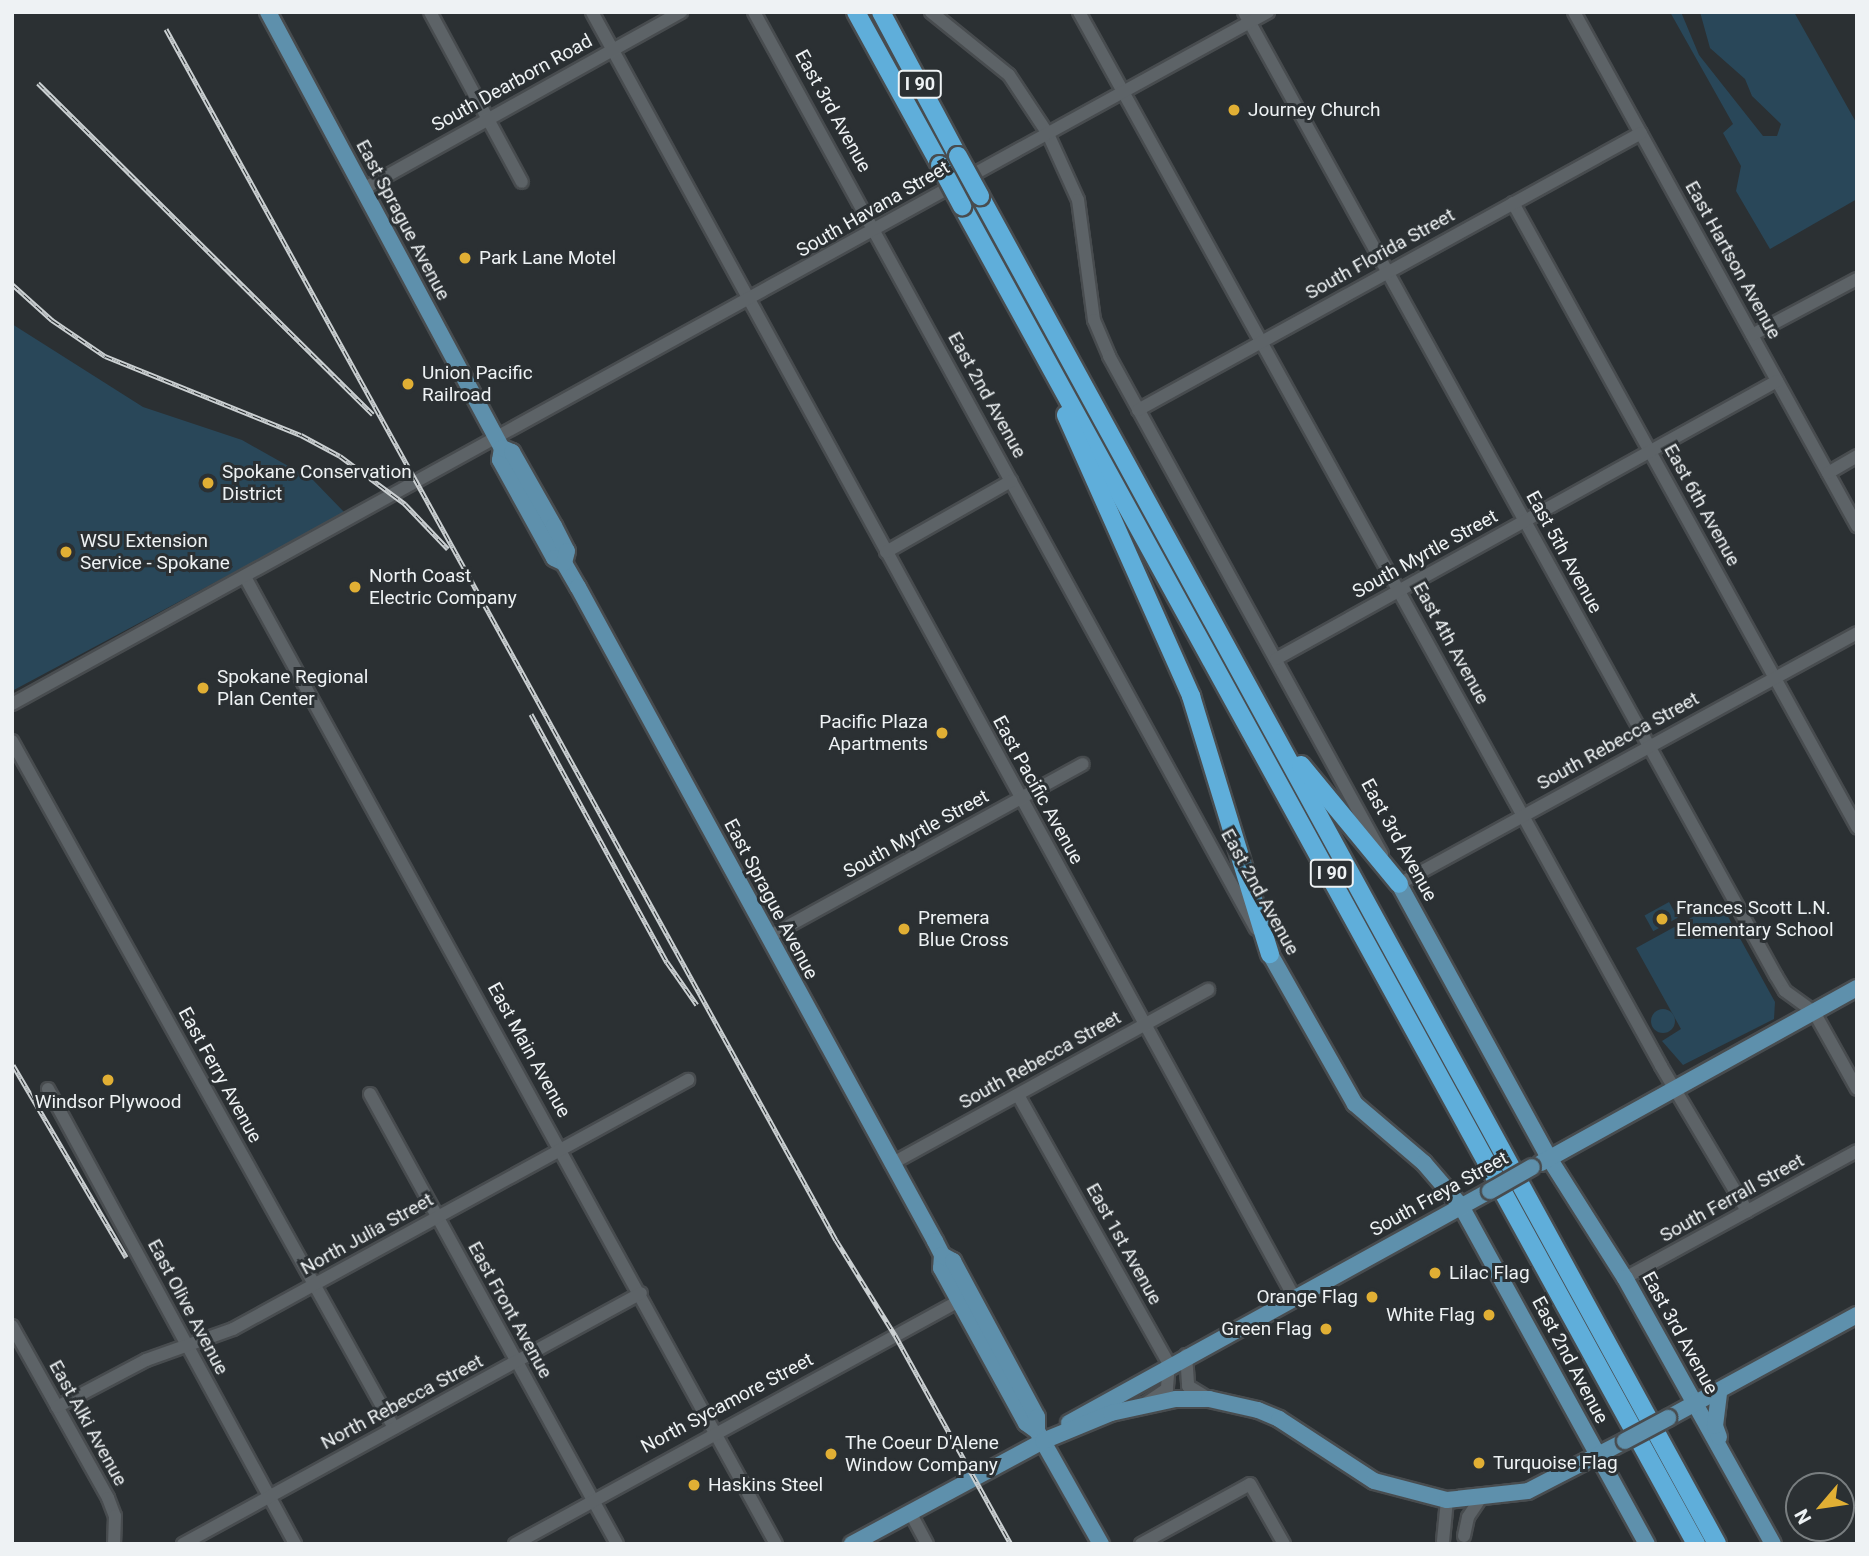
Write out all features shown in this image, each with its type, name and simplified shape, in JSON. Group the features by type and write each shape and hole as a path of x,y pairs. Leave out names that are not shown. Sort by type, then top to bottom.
{"highway":[{"name":"I 90","path":"856,12 1696,1544"},
{"name":"I 90","path":"881,12 1717,1544"},
{"path":"987,251 1150,598 1191,696 1270,954"},
{"path":"1273,732 1399,884"}],"main road":[{"name":"East Sprague Avenue","path":"268,12 499,443 512,452 554,526 567,551 565,563 891,1164 942,1255 953,1261 1037,1417 1040,1436"},
{"name":"East 3rd Avenue","path":"1399,884 1549,1158 1625,1278 1773,1544"},
{"name":"East 2nd Avenue","path":"1270,954 1355,1104 1424,1163 1461,1206 1647,1544"},
{"name":"South Freya Street","path":"1040,1436 1857,988"},
{"name":"East Sprague Avenue","path":"942,1255 941,1268 1026,1423 1040,1436 1101,1544"},
{"path":"852,1544 1040,1436 1143,1405 1209,1399 1279,1419 1374,1481 1447,1500 1480,1499 1528,1491 1598,1456 1857,1315"},
{"path":"1719,1391 1715,1426 1726,1459"}],"street":[{"path":"430,12 522,182"},
{"path":"592,12 748,301"},
{"name":"South Dearborn Road","path":"362,189 681,12"},
{"name":"East 3rd Avenue","path":"754,12 873,231"},
{"path":"931,12 1009,75 1048,134"},
{"path":"1079,12 1125,91"},
{"name":"South Havana Street","path":"12,704 499,443 1125,91 1247,17 1268,12"},
{"name":"East Hartson Avenue","path":"1574,12 1857,526"},
{"name":"East 5th Avenue","path":"1247,17 1785,990 1814,1012 1857,1089"},
{"name":"East 4th Avenue","path":"1125,91 1524,815 1747,1211"},
{"name":"South Florida Street","path":"1138,410 1641,132"},
{"name":"East 3rd Avenue","path":"1048,134 1078,200 1094,320 1138,410 1399,884"},
{"name":"East 6th Avenue","path":"1513,203 1857,827"},
{"name":"East 2nd Avenue","path":"873,231 1270,954"},
{"path":"1752,335 1857,279"},
{"name":"East Pacific Avenue","path":"748,301 1294,1297"},
{"name":"South Myrtle Street","path":"1276,659 1777,382"},
{"path":"1828,473 1857,456"},
{"path":"886,552 1011,481"},
{"name":"East Main Avenue","path":"245,577 562,1149 776,1544"},
{"name":"South Rebecca Street","path":"1399,884 1857,633"},
{"name":"East Ferry Avenue","path":"12,741 394,1428"},
{"name":"South Myrtle Street","path":"768,937 1083,764"},
{"name":"South Rebecca Street","path":"891,1164 1208,990"},
{"name":"North Julia Street","path":"57,1407 146,1360 233,1329 688,1080"},
{"name":"East Olive Avenue","path":"48,1089 295,1544"},
{"name":"East Front Avenue","path":"370,1094 617,1544"},
{"name":"East 1st Avenue","path":"1018,1095 1169,1364"},
{"name":"South Ferrall Street","path":"1625,1278 1857,1151"},
{"name":"North Rebecca Street","path":"183,1544 640,1293"},
{"name":"North Sycamore Street","path":"515,1544 592,1498 960,1301"},
{"name":"East Alki Avenue","path":"12,1326 108,1498 115,1516 114,1544"},
{"path":"1186,1355 1188,1386 1209,1399"},
{"path":"1143,1405 1167,1389 1169,1364"},
{"path":"1141,1544 1250,1484 1284,1544"},
{"path":"1447,1500 1440,1542 1466,1540 1468,1517 1480,1499"},
{"path":"909,1512 927,1544"}],"shaded area":[{"path":"1670,12 1681,12 1699,55 1763,136 1777,136 1781,124 1752,96 1745,79 1710,48 1700,12 1794,12 1857,124 1857,199 1770,249 1736,191 1741,166 1723,133 1733,124"},
{"path":"12,324 143,407 242,440 313,480 345,513 12,691"},
{"path":"1669,902 1678,918 1653,931 1645,916"},
{"path":"1720,902 1775,1002 1774,1019 1683,1065 1662,1041 1681,1029 1636,948"},
{"path":"1663,1009 1674,1016 1675,1021 1668,1032 1663,1033 1652,1026 1651,1021 1658,1010"}],"railway":[{"path":"166,29 836,1240 895,1335 1011,1544"},
{"path":"38,83 373,414"},
{"path":"12,284 52,320 105,356 301,435 340,456 405,504 448,549"},
{"path":"531,714 667,962 697,1005"},
{"path":"13,1065 126,1257"}],"place":[{"name":"Journey Church","path":"1234,110"},
{"name":"Park Lane Motel","path":"465,258"},
{"name":"Union Pacific Railroad","path":"408,384"},
{"name":"Spokane Conservation District","path":"208,483"},
{"name":"WSU Extension Service - Spokane","path":"66,552"},
{"name":"North Coast Electric Company","path":"355,587"},
{"name":"Spokane Regional Plan Center","path":"203,688"},
{"name":"Pacific Plaza Apartments","path":"942,733"},
{"name":"Frances Scott L.N. Elementary School","path":"1662,919"},
{"name":"Premera Blue Cross","path":"904,929"},
{"name":"Windsor Plywood","path":"108,1080"},
{"name":"Lilac Flag","path":"1435,1273"},
{"name":"Orange Flag","path":"1372,1297"},
{"name":"White Flag","path":"1489,1315"},
{"name":"Green Flag","path":"1326,1329"},
{"name":"The Coeur D'Alene Window Company","path":"831,1454"},
{"name":"Turquoise Flag","path":"1479,1463"},
{"name":"Haskins Steel","path":"694,1485"}]}
